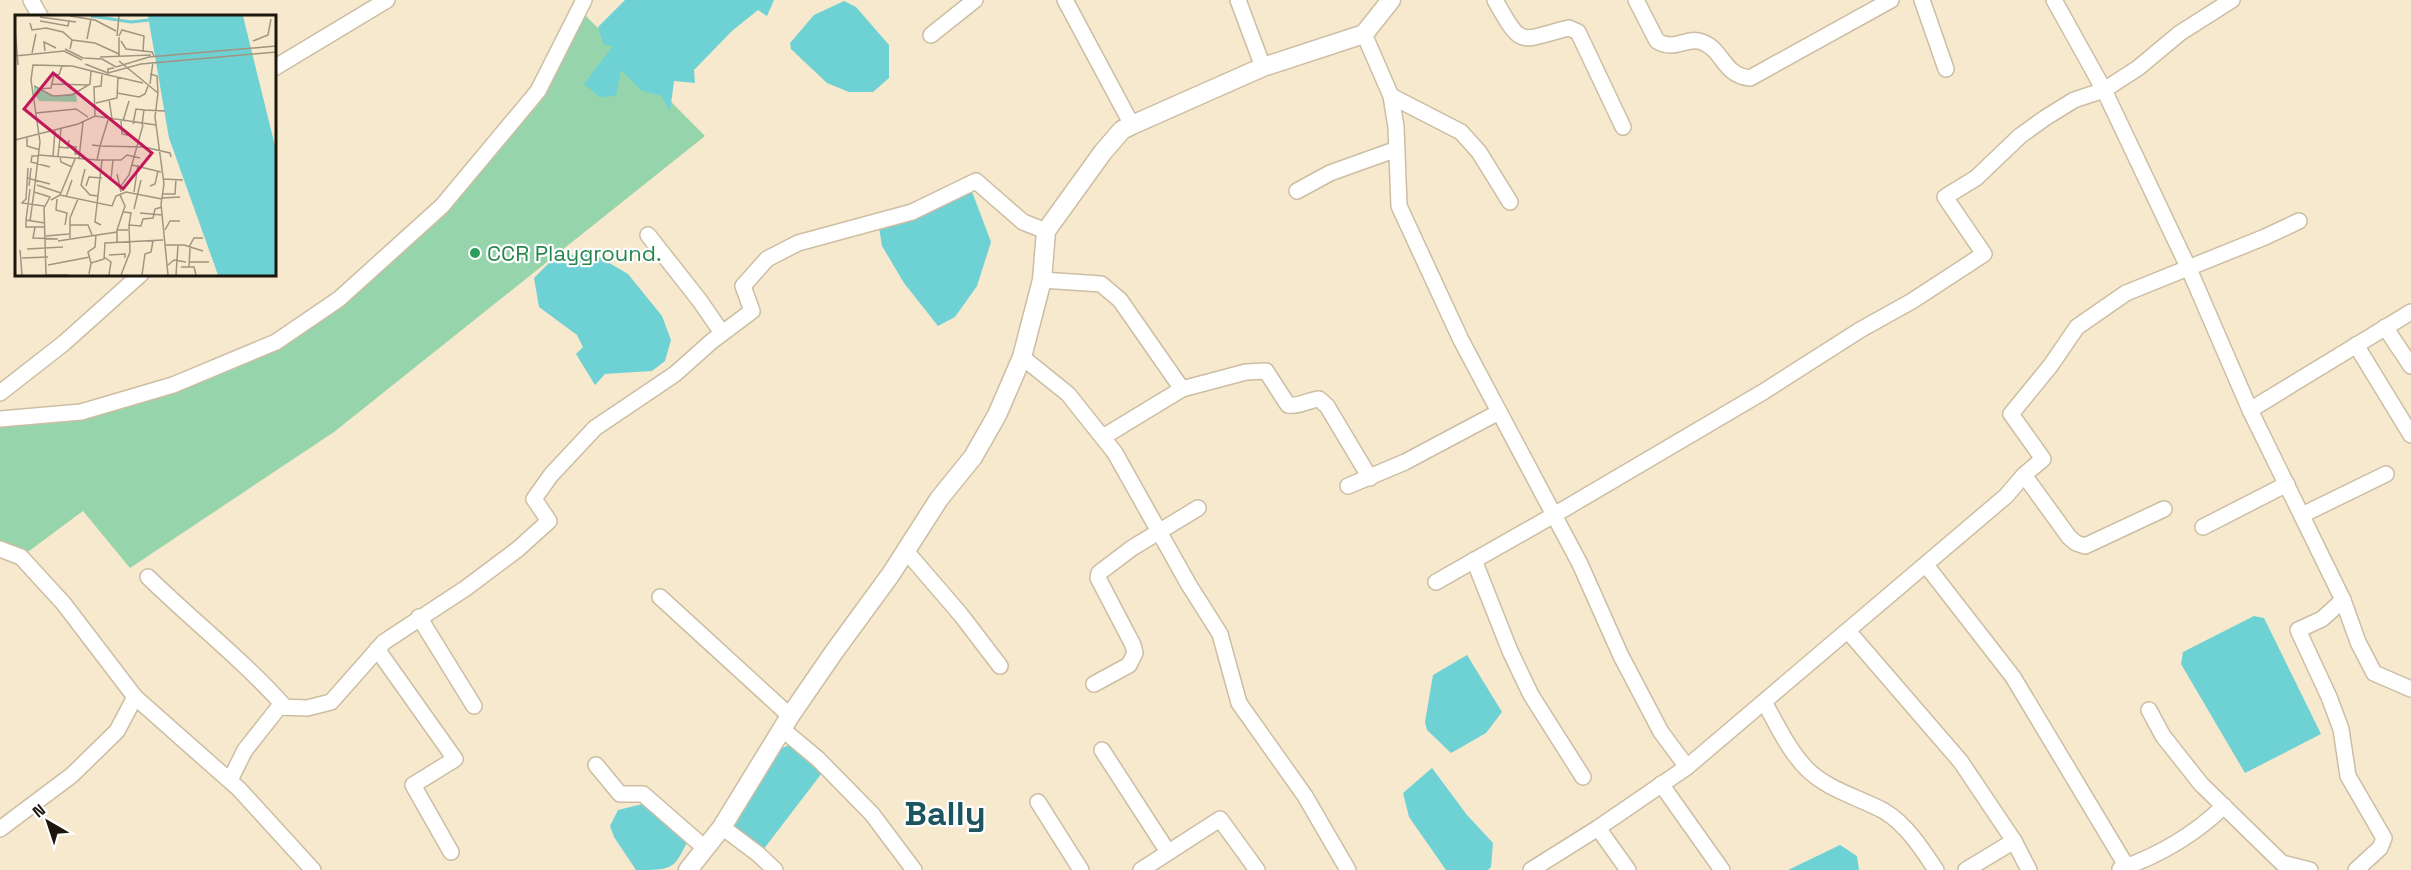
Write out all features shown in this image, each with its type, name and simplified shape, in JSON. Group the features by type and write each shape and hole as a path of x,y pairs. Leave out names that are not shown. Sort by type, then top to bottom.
{"street":[{"path":"31,0 39,15"},
{"path":"276,67 387,0"},
{"path":"0,419 81,412 173,385 276,342 339,299 442,206 538,91 584,0"},
{"path":"931,35 975,0"},
{"path":"1065,0 1132,125"},
{"path":"1238,0 1263,67"},
{"path":"688,870 722,827 786,722 906,550 939,498 973,457 997,415 1022,357 1042,280 1046,231 1102,152 1122,130 1132,125 1263,67 1364,34 1390,0"},
{"path":"1496,0 1514,33 1520,37 1535,39 1569,28 1578,32 1623,127"},
{"path":"1636,0 1657,41 1671,47 1699,40 1708,45 1730,71 1750,78 1891,0"},
{"path":"1922,0 1946,69"},
{"path":"2054,0 2104,90 2189,269 2250,410 2343,600 2358,642 2374,673 2411,689"},
{"path":"1436,582 1763,392 1984,254 1945,197 1976,178 2020,136 2045,118 2074,100 2104,90 2138,68 2180,33 2232,0"},
{"path":"1364,34 1391,96 1396,127 1399,206 1436,288 1580,564 1621,656 1661,732 1687,767"},
{"path":"1391,96 1461,132 1479,152 1510,202"},
{"path":"1297,191 1330,173 1397,149"},
{"path":"230,780 246,750 279,706 307,708 331,702 384,642 474,582 518,549 549,521 534,499 558,467 595,428 675,374 752,310 743,286 767,259 798,243 912,212 976,181 1023,222 1046,231"},
{"path":"1531,870 1598,828 1687,767 2006,496 2024,475 2043,459 2011,414 2051,365 2077,327 2126,293 2189,269 2300,220"},
{"path":"648,235 722,333"},
{"path":"0,393 64,343 139,276"},
{"path":"1042,280 1101,284 1110,290 1120,300 1182,389"},
{"path":"2250,410 2411,312"},
{"path":"2385,327 2411,366"},
{"path":"2356,345 2411,435"},
{"path":"1022,357 1068,394 1115,453 1220,634 1239,703 1305,796 1348,870"},
{"path":"1102,436 1182,389 1246,372 1266,371 1288,405 1294,406 1319,399 1327,406 1370,478"},
{"path":"1348,486 1444,443 1499,412"},
{"path":"2302,515 2386,474"},
{"path":"2024,475 2068,537 2085,546 2164,509"},
{"path":"2203,527 2287,484"},
{"path":"1094,684 1129,665 1135,653 1098,579 1099,573 1132,548 1198,508"},
{"path":"0,549 21,557 64,604 135,697 230,780 313,870"},
{"path":"906,550 1000,666"},
{"path":"1474,560 1510,651 1531,695 1583,777"},
{"path":"1926,565 2013,677 2123,868 2167,850 2202,827 2224,807"},
{"path":"148,577 259,678 285,707"},
{"path":"660,597 786,722 818,759 872,814 914,870"},
{"path":"2343,600 2322,619 2298,630 2341,729 2348,776 2384,837 2380,848 2356,870"},
{"path":"419,618 474,706"},
{"path":"1848,631 1961,762 2014,841 2029,870"},
{"path":"377,649 455,759 413,785 451,852"},
{"path":"0,830 72,775 117,731 135,697"},
{"path":"1764,702 1791,749 1806,768 1821,781 1885,812 1900,823 1936,870"},
{"path":"2149,710 2169,744 2201,784 2224,807 2282,863 2310,870"},
{"path":"1102,750 1168,852"},
{"path":"596,765 620,794 643,794 706,849"},
{"path":"1661,784 1722,870"},
{"path":"1038,802 1081,870"},
{"path":"1141,870 1220,819 1257,870"},
{"path":"722,827 775,870"},
{"path":"1598,828 1628,870"},
{"path":"1966,870 2014,841"}],"green space":[{"name":"CCR Playground.","path":"581,11 705,136 334,432 130,568 83,511 21,557 0,549 0,419 81,412 276,342 442,206 538,91"}],"water":[{"path":"625,0 774,0 767,16 758,10 732,31 694,70 695,83 674,81 670,112 662,96 642,91 621,70 616,96 600,97 584,84 613,46 604,45 598,27"},
{"path":"844,1 856,7 889,45 889,78 873,92 849,92 827,83 791,49 790,43 814,15"},
{"path":"968,181 991,242 977,286 955,317 938,326 904,283 882,246 878,221"},
{"path":"589,251 628,274 662,316 671,340 665,361 652,371 605,374 595,385 576,354 583,347 577,335 539,307 534,278 552,260"},
{"path":"2254,616 2264,618 2321,734 2245,773 2181,664 2183,652"},
{"path":"1467,655 1502,712 1486,733 1451,753 1427,730 1425,722 1433,675"},
{"path":"789,745 825,769 763,850 731,823 778,750"},
{"path":"1432,768 1467,815 1493,843 1491,867 1488,870 1446,870 1409,817 1403,793"},
{"path":"651,802 689,838 680,856 671,866 658,870 636,870 614,837 610,826 618,810"},
{"path":"1840,845 1857,856 1859,870 1788,870"}],"place":[{"name":"CCR Playground.","path":"475,253"}],"district":[{"name":"Bally","path":"945,813"}]}
